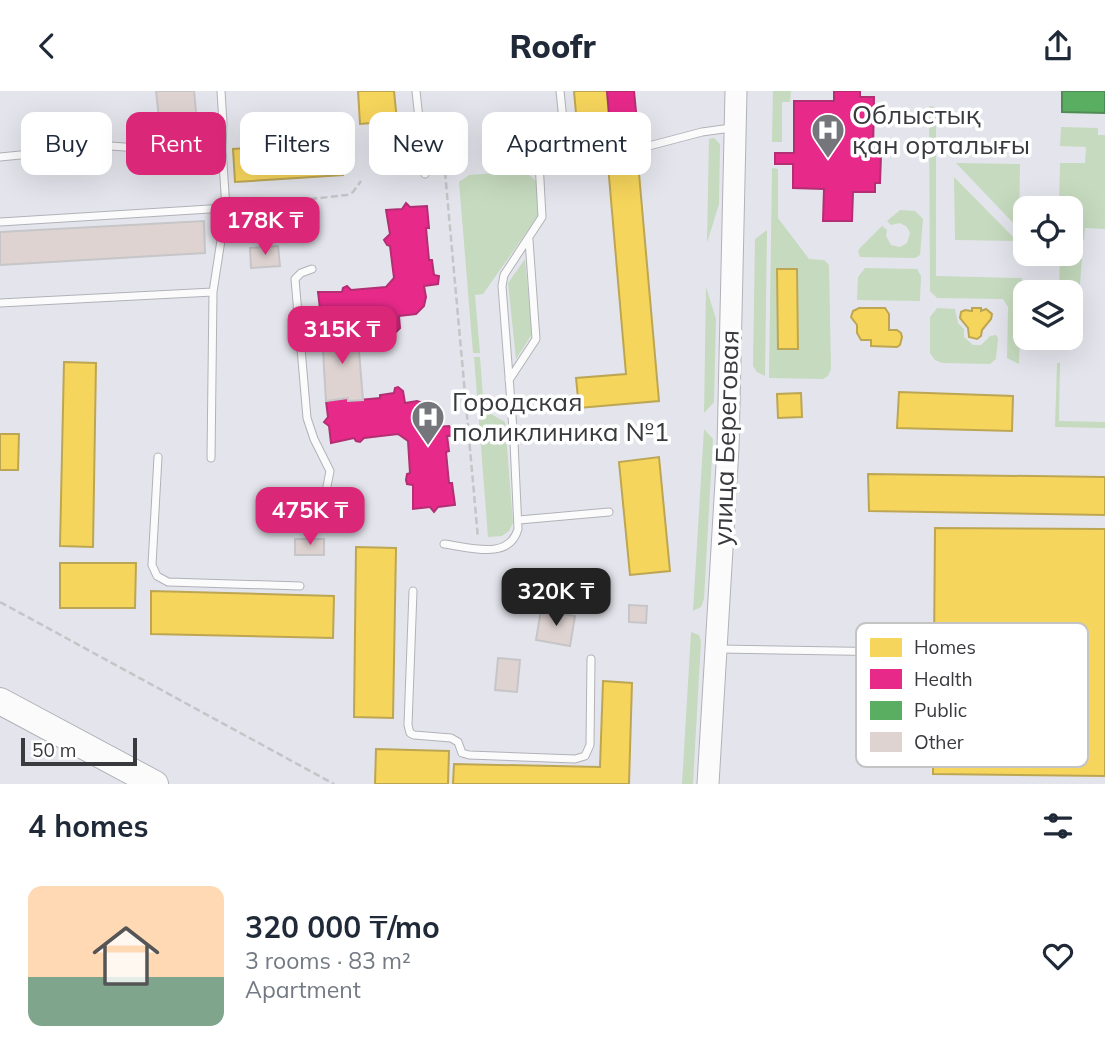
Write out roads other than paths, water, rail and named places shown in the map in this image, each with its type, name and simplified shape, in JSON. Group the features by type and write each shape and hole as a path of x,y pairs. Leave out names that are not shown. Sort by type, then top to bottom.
{"highway":[{"path":"0,701 155,784"}],"street":[{"name":"улица Береговая","path":"708,784 728,447 736,91"}],"lane":[{"path":"221,91 222,112"},
{"path":"416,91 418,112"},
{"path":"560,91 562,112"},
{"path":"651,145 702,132 735,128"},
{"path":"0,157 111,146 126,147"},
{"path":"211,458 213,292 226,208 224,175"},
{"path":"444,544 500,549 507,547 516,537 519,520 503,280 540,223 543,212 540,175"},
{"path":"0,222 226,208"},
{"path":"509,381 535,343 537,335 529,240"},
{"path":"312,269 301,273 295,279 307,418 330,471 321,517"},
{"path":"0,303 213,292"},
{"path":"159,457 152,565 157,576 167,582 300,586"},
{"path":"519,520 609,512"},
{"path":"413,591 408,725 414,735 452,737 458,742 462,753 469,755 585,756 590,745 591,659"},
{"path":"716,649 856,651"}],"place":[{"name":"Облыстық қан орталығы","path":"828,160"},
{"name":"Городская поликлиника №1","path":"428,447"}]}
